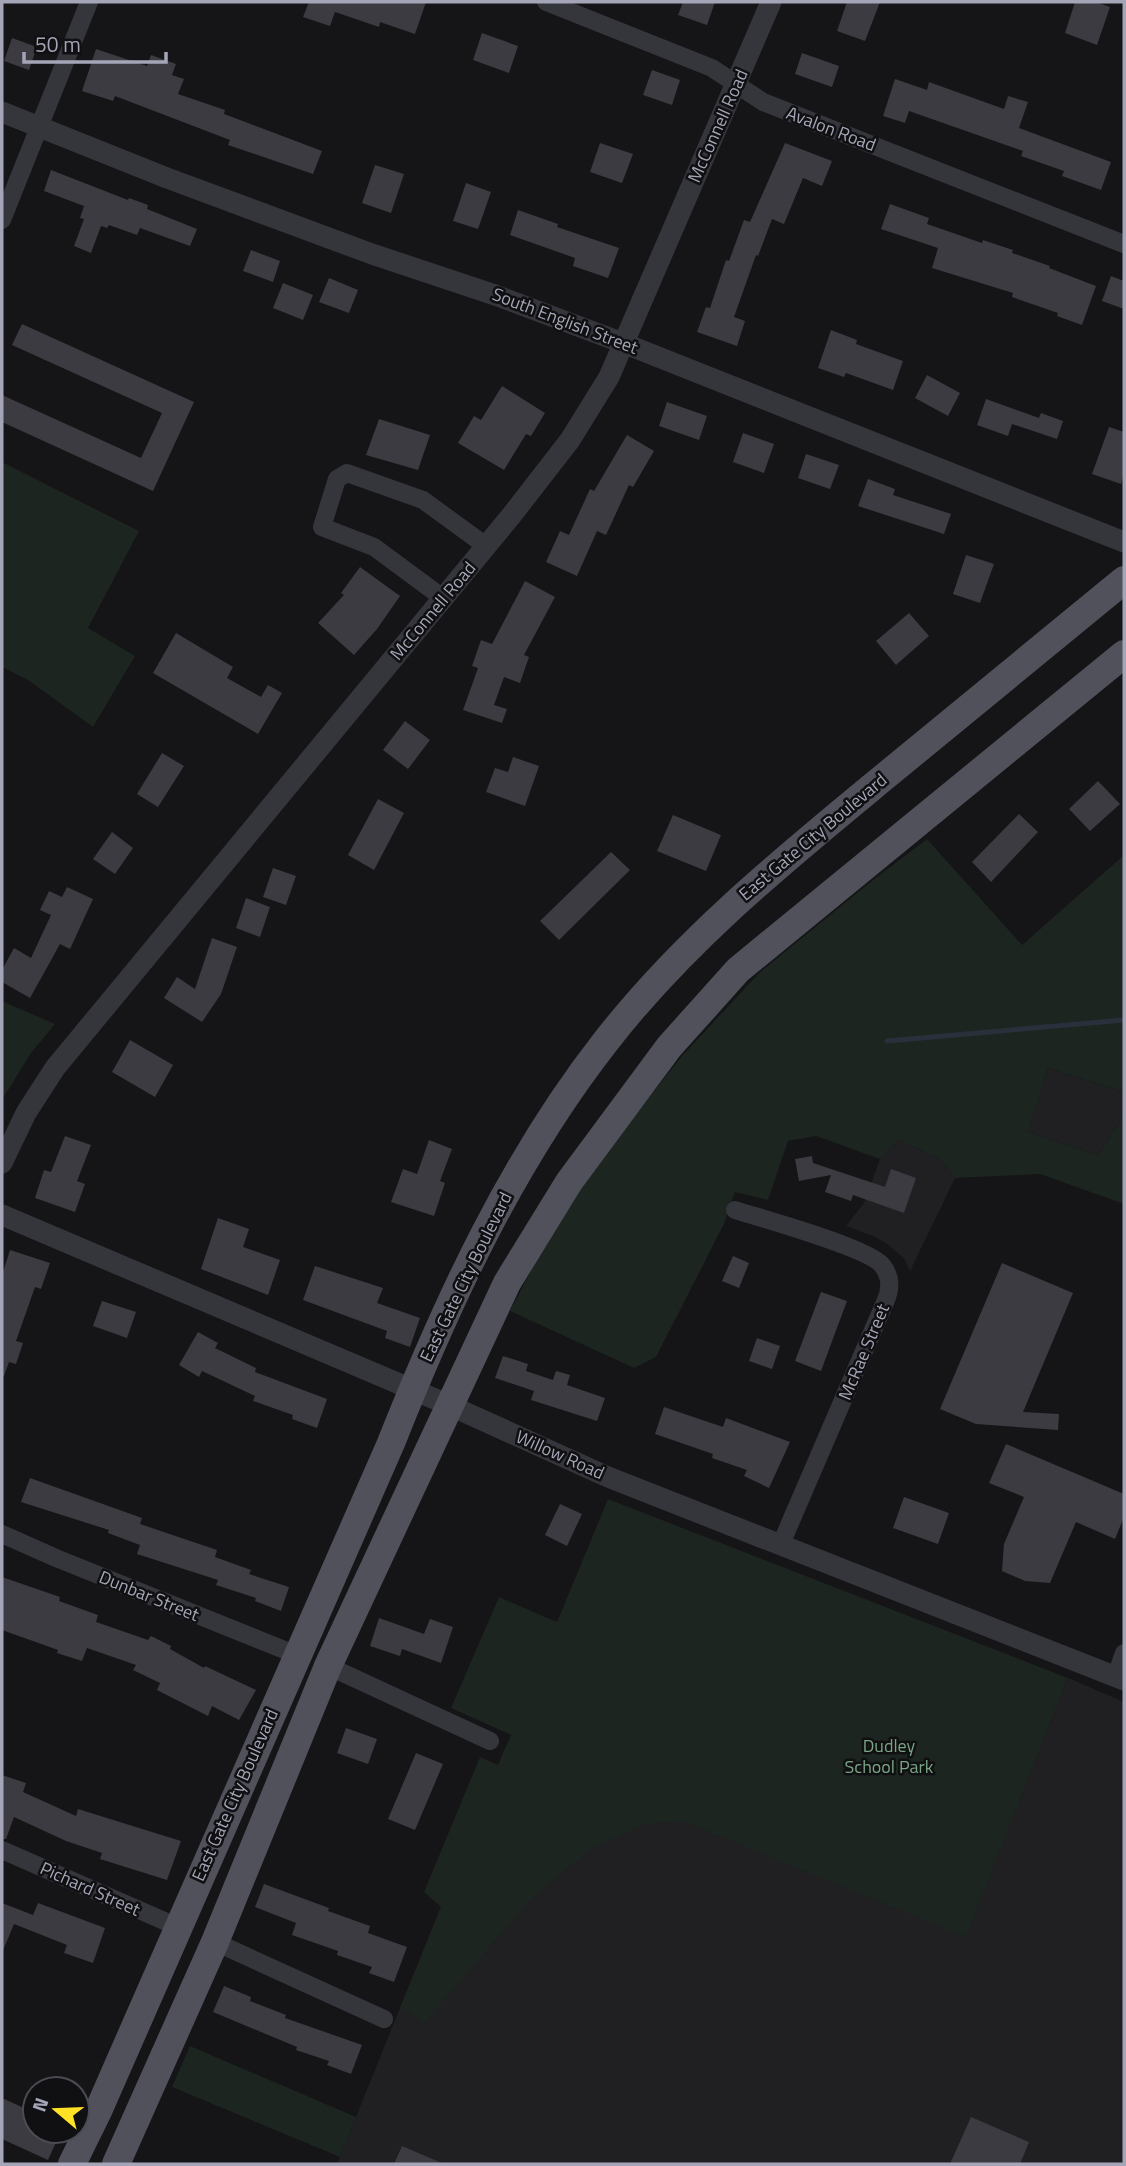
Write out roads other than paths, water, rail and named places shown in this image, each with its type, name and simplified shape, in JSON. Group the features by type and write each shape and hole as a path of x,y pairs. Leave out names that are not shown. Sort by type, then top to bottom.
{"main road":[{"name":"East Gate City Boulevard","path":"72,2164 99,2109 391,1443 412,1389 476,1250 517,1174 572,1087 636,1004 690,945 786,858 1124,580"},
{"path":"1054,711 1124,639"},
{"name":"East Gate City Boulevard","path":"116,2164 215,1942 328,1666 429,1455 449,1405 507,1283 569,1182 669,1047 738,970 1124,654"}],"street":[{"path":"2,220 89,2"},
{"name":"Avalon Road","path":"546,2 712,68 763,102 1124,244"},
{"name":"McConnell Road","path":"2,1163 26,1113 55,1068 486,546 570,440 609,377 771,2"},
{"name":"South English Street","path":"2,112 167,178 623,343 1124,542"},
{"path":"443,598 374,547 321,527 337,479 347,473 423,500 486,546"},
{"name":"McRae Street","path":"735,1210 860,1251 882,1265 889,1277 890,1290 886,1300 781,1544"},
{"name":"Willow Road","path":"2,1214 449,1405 608,1477 1120,1678"},
{"name":"Dunbar Street","path":"2,1534 297,1655"},
{"path":"1120,1678 1124,1653"},
{"path":"328,1666 490,1741"},
{"name":"Pichard Street","path":"2,1850 178,1927"},
{"path":"215,1942 384,2019"}],"waterway":[{"path":"887,1041 1124,1020"}],"park label":[{"name":"Dudley School Park","path":"889,1756"}]}
